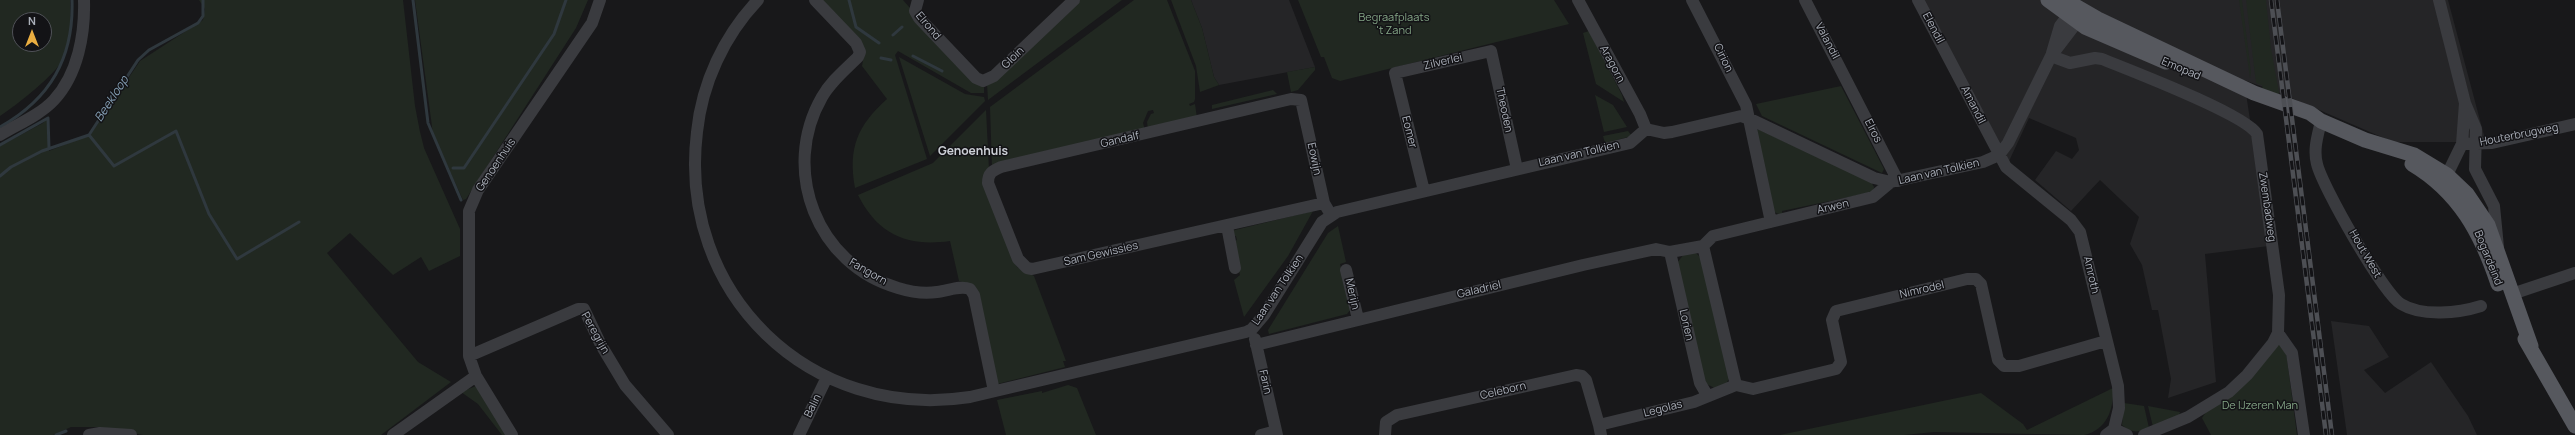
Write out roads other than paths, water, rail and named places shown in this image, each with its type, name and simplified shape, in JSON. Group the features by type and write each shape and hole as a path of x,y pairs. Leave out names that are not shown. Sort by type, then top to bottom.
{"main road":[{"name":"Emopad","path":"2048,0 2256,103 2308,120 2321,122 2393,150 2414,155 2444,180"},
{"name":"Bogardeind","path":"2444,180 2467,194 2484,218 2498,248 2512,294 2531,346"},
{"name":"Bogardeind","path":"2444,180 2473,223 2492,266 2510,318 2531,346 2575,426"}],"street":[{"path":"0,135 40,111 54,100 70,75 78,54 85,20 84,0"},
{"name":"Genoenhuis","path":"512,435 476,376 469,356 469,211 478,190 592,23 600,0"},
{"name":"Laan van Tolkien","path":"758,0 727,41 715,65 703,100 694,164 698,210 712,255 729,289 741,307 766,336 799,361 827,377 870,393 912,400 954,399 994,391 1252,329 1264,315 1322,222 1331,215 1337,212 1630,142 1646,129 1664,133 1741,116 1874,178 1894,182 1983,162 1999,155"},
{"name":"Fangorn","path":"815,0 856,43 860,52 858,57 828,87 817,107 808,130 804,152 804,174 809,199 817,219 827,238 844,257 874,278 914,292 970,289 974,295 994,391"},
{"name":"Elrond","path":"918,0 915,10 919,18 949,50"},
{"name":"Gloin","path":"949,50 976,78 986,81 994,76 1074,0"},
{"name":"Aragorn","path":"1578,0 1640,114 1646,129"},
{"name":"Cirion","path":"1692,0 1743,98 1750,119"},
{"name":"Valandil","path":"1805,0 1848,82"},
{"name":"Elendil","path":"1918,0 1948,55"},
{"name":"Bogardeind","path":"2439,0 2465,103 2476,129 2475,169 2494,206 2498,233 2498,248"},
{"path":"1999,155 2008,143 2051,56 2057,34 2071,11"},
{"name":"Zilverlei","path":"1395,73 1491,51"},
{"name":"Theoden","path":"1491,51 1517,169"},
{"name":"Amandil","path":"1948,55 1999,155"},
{"name":"Zwembadweg","path":"2051,56 2070,63 2095,58 2102,59 2201,101 2249,125 2255,130 2279,295 2278,333"},
{"name":"Eomer","path":"1395,73 1424,191"},
{"name":"Elros","path":"1848,82 1894,182"},
{"name":"Gandalf","path":"1003,221 988,183 992,171 1291,99 1301,100"},
{"name":"Eowijn","path":"1301,100 1324,203 1331,215"},
{"name":"Bogardeind","path":"2444,180 2462,144 2465,103"},
{"path":"1750,119 1753,144 1771,222"},
{"name":"Hout West","path":"2321,122 2316,153 2322,180 2380,280 2394,299 2402,305 2420,311 2466,311 2482,306"},
{"name":"Houterbrugweg","path":"2462,144 2492,142 2575,124"},
{"name":"Amroth","path":"1999,155 2006,167 2071,220 2080,232 2118,386 2119,408 2110,432"},
{"name":"Arwen","path":"1703,246 1714,236 1873,197 1894,182"},
{"name":"Sam Gewissies","path":"1003,221 1018,259 1026,268 1032,269 1324,203"},
{"path":"1227,226 1235,268"},
{"path":"1703,246 1736,385"},
{"name":"Galadriel","path":"1256,345 1358,319 1656,249 1670,252 1703,246"},
{"name":"Lorien","path":"1670,252 1700,383 1707,395"},
{"name":"Merijn","path":"1346,270 1358,319"},
{"path":"2512,294 2575,273"},
{"name":"Nimrodel","path":"1736,385 1753,389 1836,370 1841,362 1832,320 1836,311 1967,279 1976,279 1981,284 1998,360 2004,366 2019,366 2106,341"},
{"name":"Peregrijn","path":"469,356 578,309 584,310 601,345 625,386 668,435"},
{"name":"Farin","path":"1252,329 1276,433"},
{"path":"2144,435 2188,417 2229,392 2247,375 2273,343 2278,333 2292,353 2304,435"},
{"name":"Celeborn","path":"1385,435 1386,422 1398,415 1576,374 1582,376 1586,380 1600,430"},
{"path":"394,435 476,376"},
{"name":"Balin","path":"799,435 827,377"},
{"name":"Legolas","path":"1600,430 1694,402 1707,395 1736,385"},
{"path":"2110,432 2127,435"},
{"path":"89,435 100,433 131,435"},
{"path":"1261,435 1276,433"}],"waterway":[{"path":"0,127 18,116 33,104 56,75 69,40 72,21 72,0"},
{"name":"Beekloop","path":"0,176 11,167 42,151 89,135 138,60 149,50 198,23 203,16 203,0"},
{"path":"413,0 428,123 461,200"},
{"path":"453,168 464,168 554,34 566,0"},
{"path":"849,0 856,27 879,43"},
{"path":"893,35 902,27"},
{"path":"913,56 942,71"},
{"path":"881,58 891,60"},
{"path":"0,145 48,118 49,148"},
{"path":"89,135 114,166 176,131 209,214 237,259 299,222"},
{"path":"56,435 66,431"}],"railway":[{"path":"2271,0 2326,435"},
{"path":"2277,0 2332,435"}],"district":[{"name":"Genoenhuis","path":"973,152"}],"park label":[{"name":"Begraafplaats 't Zand","path":"1394,24"},
{"name":"De IJzeren Man","path":"2260,406"}]}
